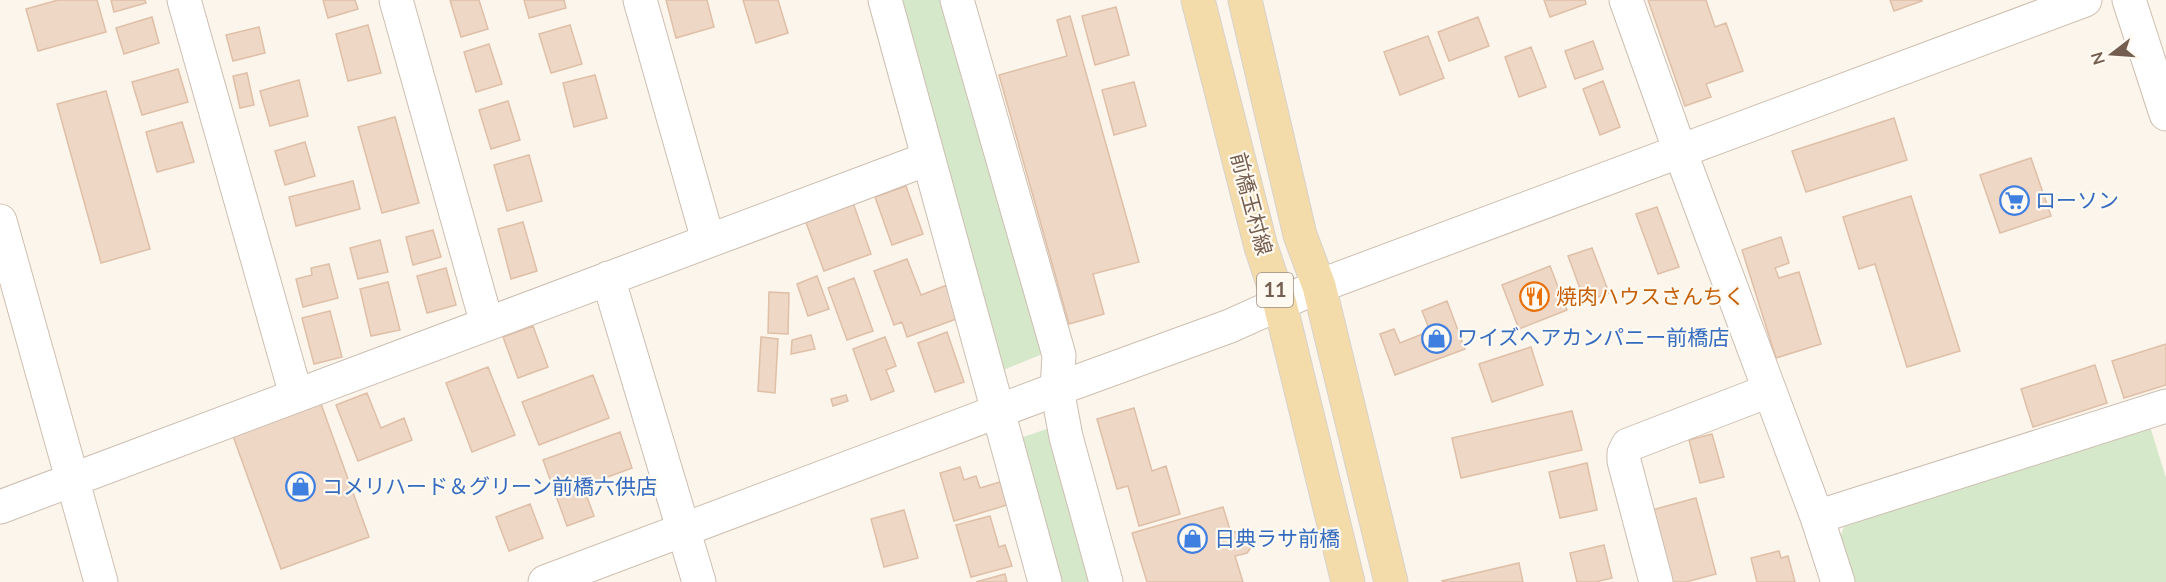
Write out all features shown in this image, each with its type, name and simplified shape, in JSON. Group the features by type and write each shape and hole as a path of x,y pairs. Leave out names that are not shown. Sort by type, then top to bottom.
{"main road":[{"name":"前橋玉村線","path":"1198,0 1261,247 1280,304 1348,582"},
{"name":"前橋玉村線","path":"1245,0 1300,235 1319,286 1392,582"}],"street":[{"path":"184,0 296,395"},
{"path":"396,0 487,324"},
{"path":"640,0 708,240"},
{"path":"885,0 927,159 986,360 1045,582"},
{"path":"957,0 1059,355 1057,389 1066,437 1106,582"},
{"path":"1626,0 1768,391 1817,517 1838,582"},
{"path":"545,582 1230,326 1319,286 2085,0"},
{"path":"2129,0 2166,114"},
{"path":"0,507 927,159"},
{"path":"0,220 101,582"},
{"path":"608,278 699,582"},
{"path":"1656,582 1624,461 1624,453 1628,445 1768,391"},
{"path":"1817,517 2166,406"}],"green space":[{"path":"899,0 946,0 1045,353 1001,371"},
{"path":"2149,423 2166,478 2166,582 1854,582 1839,541 1844,527"},
{"path":"1050,428 1093,582 1059,582 1020,438"}],"building":[{"path":"58,0 97,0 106,32 38,51 26,9"},
{"path":"111,0 145,0 146,3 114,12"},
{"path":"323,0 355,0 358,9 328,18"},
{"path":"450,0 479,0 488,29 461,37"},
{"path":"524,0 564,0 566,8 529,18"},
{"path":"666,0 707,0 714,27 676,38"},
{"path":"743,0 778,0 788,33 756,43"},
{"path":"1544,0 1585,0 1586,4 1550,17"},
{"path":"1648,0 1706,0 1715,27 1726,23 1743,71 1706,84 1711,97 1685,106"},
{"path":"1890,0 1921,0 1922,1 1894,11"},
{"path":"1116,7 1129,55 1095,65 1082,16"},
{"path":"1070,16 1139,262 1093,274 1104,314 1069,324 999,75 1067,56 1057,20"},
{"path":"152,17 159,43 124,54 116,28"},
{"path":"1478,17 1489,46 1449,61 1438,32"},
{"path":"368,25 381,73 348,81 336,34"},
{"path":"570,25 582,64 551,73 539,34"},
{"path":"259,27 265,53 233,61 226,35"},
{"path":"1428,36 1444,78 1400,95 1384,52"},
{"path":"1593,41 1603,69 1575,79 1565,51"},
{"path":"489,44 502,84 476,92 464,52"},
{"path":"1531,47 1546,87 1519,97 1505,57"},
{"path":"178,69 188,102 142,115 132,82"},
{"path":"247,73 254,105 240,108 233,76"},
{"path":"595,75 607,118 574,127 563,83"},
{"path":"299,80 308,116 270,126 260,91"},
{"path":"1603,81 1620,127 1600,135 1583,89"},
{"path":"1134,82 1146,126 1114,135 1102,90"},
{"path":"106,91 150,249 101,263 57,104"},
{"path":"508,101 520,140 491,149 479,110"},
{"path":"395,117 419,203 382,213 358,127"},
{"path":"1894,118 1907,160 1806,192 1792,151"},
{"path":"182,122 194,162 157,172 146,132"},
{"path":"305,142 315,176 285,185 275,151"},
{"path":"529,155 542,201 507,211 494,165"},
{"path":"2031,158 2051,216 2000,233 1980,175"},
{"path":"353,181 360,209 296,226 289,197"},
{"path":"906,186 923,234 892,245 875,197"},
{"path":"1911,196 1960,351 1907,367 1875,264 1859,269 1843,217"},
{"path":"852,200 871,254 824,271 804,217"},
{"path":"1657,207 1679,267 1658,274 1636,214"},
{"path":"523,222 537,271 511,279 498,229"},
{"path":"433,230 441,257 413,265 406,237"},
{"path":"1781,237 1789,263 1775,268 1779,278 1799,272 1821,344 1776,358 1742,250"},
{"path":"380,240 388,272 358,279 350,248"},
{"path":"1592,248 1609,293 1585,302 1568,256"},
{"path":"907,259 921,295 947,285 959,318 907,337 902,322 894,325 874,271"},
{"path":"329,264 338,298 303,307 296,279 312,275 311,268"},
{"name":"焼肉ハウスさんちく","path":"1550,266 1567,310 1519,329 1502,285"},
{"path":"446,268 456,305 427,313 417,276"},
{"path":"817,276 829,309 808,316 797,284"},
{"path":"854,278 873,331 847,340 828,288"},
{"path":"388,282 400,330 371,336 360,289"},
{"path":"769,292 789,293 788,334 768,333"},
{"name":"ワイズヘアカンパニー前橋店","path":"1447,301 1465,349 1395,375 1380,334 1394,329 1400,343 1430,331 1422,311"},
{"path":"330,311 342,357 314,364 302,318"},
{"path":"533,326 548,367 518,378 503,337"},
{"path":"947,332 964,382 935,392 918,343"},
{"path":"811,335 815,349 791,354 792,340"},
{"path":"761,337 778,339 775,393 758,391"},
{"path":"885,337 896,366 886,370 894,391 871,400 853,349"},
{"path":"2166,344 2166,385 2124,398 2112,361"},
{"path":"1531,347 1543,385 1492,402 1479,364"},
{"path":"2095,365 2107,403 2033,427 2021,389"},
{"path":"488,367 515,435 472,452 446,383"},
{"path":"593,375 609,418 539,445 522,402"},
{"path":"367,393 381,428 404,418 412,440 358,461 336,405"},
{"path":"846,395 848,401 833,406 831,399"},
{"name":"コメリハード＆グリーン前橋六供店","path":"321,404 369,537 281,569 233,436"},
{"path":"1134,408 1152,471 1166,466 1180,514 1139,526 1128,486 1117,489 1097,419"},
{"path":"1572,411 1582,450 1461,478 1452,438"},
{"path":"620,432 632,468 583,486 594,516 567,526 543,460"},
{"path":"1712,434 1724,477 1700,483 1689,440"},
{"path":"1587,463 1597,510 1560,518 1549,472"},
{"path":"960,467 964,480 976,476 980,488 1000,482 1007,505 954,521 940,473"},
{"path":"1696,498 1716,574 1686,582 1671,582 1652,510"},
{"path":"530,504 543,538 509,551 496,517"},
{"name":"日典ラサ前橋","path":"1223,507 1231,533 1242,530 1249,533 1253,545 1247,553 1235,556 1243,582 1147,582 1132,533"},
{"path":"904,510 918,558 884,567 871,519"},
{"path":"990,516 999,547 1005,545 1012,566 971,577 956,525"},
{"path":"1604,545 1612,578 1596,582 1577,582 1570,553"},
{"path":"1779,551 1781,558 1788,556 1795,582 1757,582 1751,558"},
{"path":"1519,563 1523,582 1442,581"},
{"path":"1005,574 1007,582 976,582"}],"place":[{"name":"ローソン","path":"2014,201"},
{"name":"焼肉ハウスさんちく","path":"1535,297"},
{"name":"ワイズヘアカンパニー前橋店","path":"1436,338"},
{"name":"コメリハード＆グリーン前橋六供店","path":"301,487"},
{"name":"日典ラサ前橋","path":"1193,539"}]}
